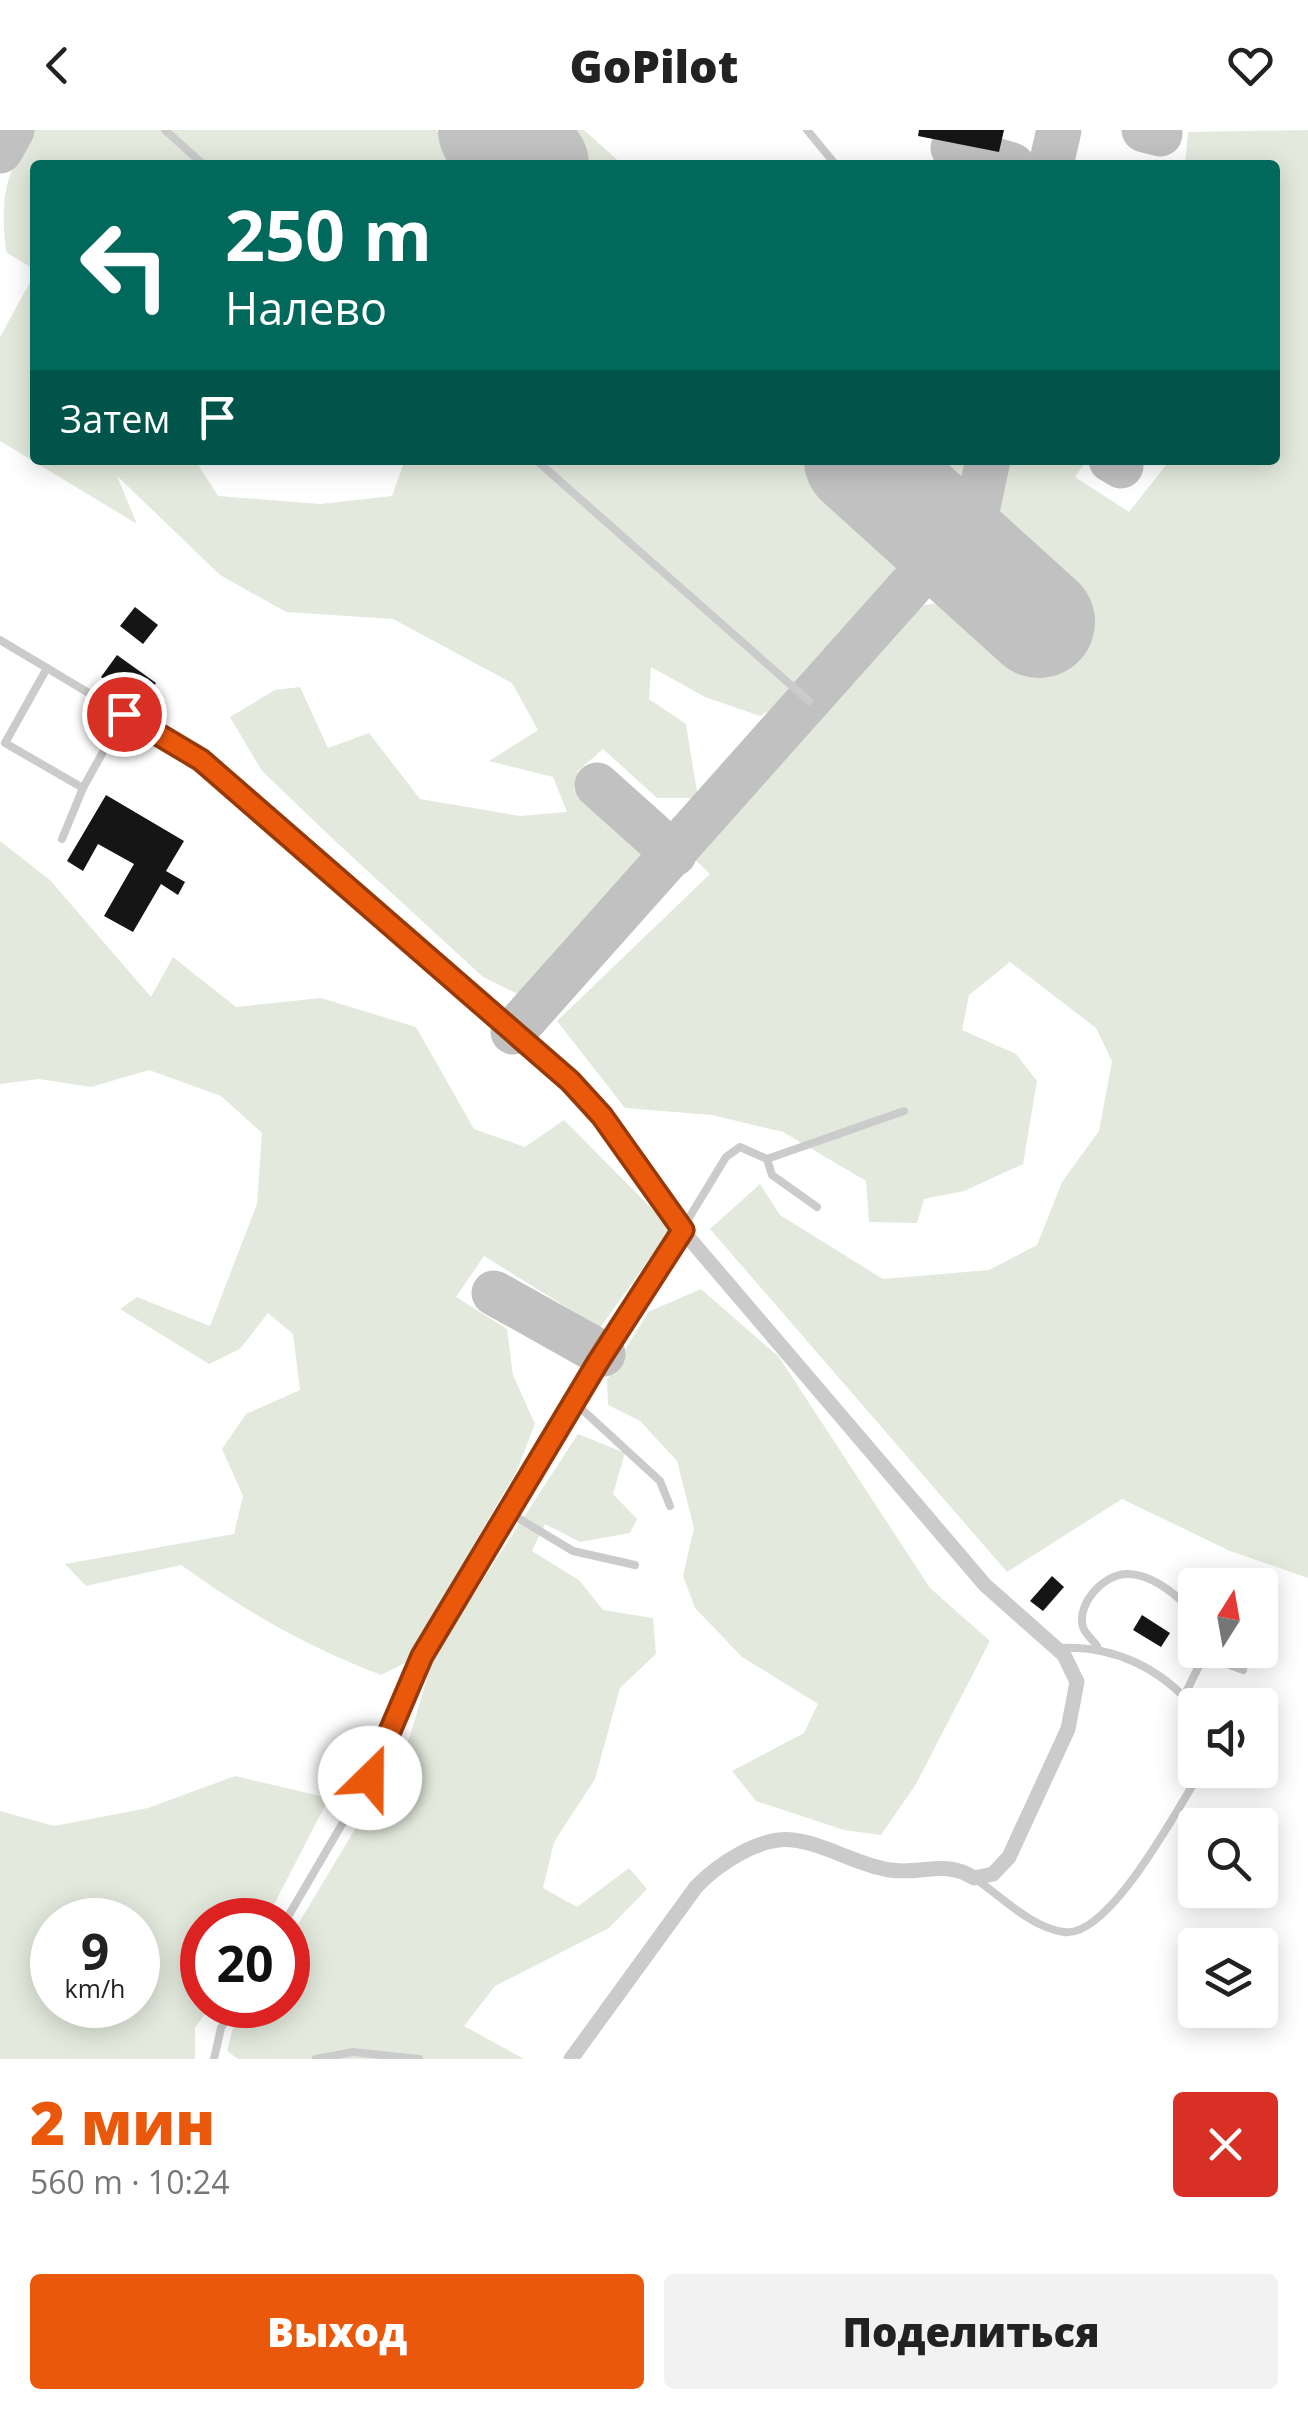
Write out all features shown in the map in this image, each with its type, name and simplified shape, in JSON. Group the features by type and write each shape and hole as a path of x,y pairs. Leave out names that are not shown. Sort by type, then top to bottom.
{"street":[{"path":"571,2059 696,1888 713,1869 737,1856 791,1840 895,1871 939,1866 974,1878 993,1874 1009,1857 1068,1728 1077,1682 1056,1648 985,1585 683,1230"}],"lane":[{"path":"166,130 199,160"},
{"path":"807,130 832,160"},
{"path":"542,465 809,701"},
{"path":"0,640 201,760 570,1081 602,1116 683,1230"},
{"path":"47,668 3,742 83,788"},
{"path":"62,839 83,788 124,714"},
{"path":"299,1898 370,1778 422,1656 726,1157 740,1147 767,1158 904,1112"},
{"path":"767,1158 772,1174 817,1206"},
{"path":"574,1402 660,1481 670,1506"},
{"path":"508,1512 573,1551 635,1564"},
{"path":"1097,1646 1084,1630 1082,1616 1097,1588 1117,1576 1128,1574 1154,1582 1178,1601"},
{"path":"1056,1648 1097,1646 1149,1669 1178,1691"},
{"path":"1238,1668 1242,1670"},
{"path":"974,1878 1036,1922 1064,1932 1079,1931 1114,1906 1190,1788"},
{"path":"214,2059 222,2028"},
{"path":"316,2059 353,2052 419,2059"}],"shaded area":[{"path":"32,130 436,130 469,160 30,160 30,267 6,252 4,201 16,161"},
{"path":"553,130 584,130 617,160 586,160"},
{"path":"1308,130 1308,1578 1230,1551 1122,1499 1007,1572 710,1229 760,1184 780,1215 883,1279 989,1270 1037,1245 1062,1182 1099,1131 1112,1061 1096,1028 1010,962 969,995 962,1030 1016,1054 1037,1081 1023,1164 964,1191 924,1199 917,1223 869,1222 866,1181 783,1132 712,1115 625,1108 557,1021 710,874 693,858 918,606 954,601 1019,655 1070,598 986,521 997,465 1083,465 1075,477 1129,512 1166,465 1280,465 1280,160 1185,160 1188,132"},
{"path":"30,282 30,459 0,441 0,337"},
{"path":"40,465 198,465 218,496 320,504 392,496 403,465 808,465 890,539 897,576 821,655 816,684 760,716 705,697 651,667 649,699 686,724 698,798 657,798 603,749 578,771 574,790 648,849 630,868 633,882 561,971 522,996 483,977 335,841 262,771 230,717 275,690 300,687 328,748 369,733 420,799 520,816 567,812 553,777 489,761 538,730 512,683 393,619 286,612 220,575 117,476 137,524"},
{"path":"925,465 974,465 970,478 954,491"},
{"path":"0,841 50,880 151,997 173,957 236,1007 321,998 416,1027 474,1129 525,1147 564,1120 671,1228 600,1328 484,1256 456,1297 507,1329 513,1375 535,1424 517,1470 405,1663 381,1675 277,1627 181,1565 86,1586 65,1564 234,1534 243,1496 222,1449 246,1414 300,1390 293,1334 268,1313 240,1349 209,1364 120,1309 137,1297 210,1326 257,1204 262,1133 221,1096 149,1070 91,1087 39,1079 0,1084"},
{"path":"701,1289 779,1357 930,1588 990,1641 916,1784 881,1835 844,1830 756,1801 732,1771 804,1733 818,1704 742,1657 695,1608 683,1576 694,1528 677,1461 640,1421 608,1405 607,1380 648,1312"},
{"path":"578,1434 625,1453 613,1494 637,1519 630,1533 580,1542 545,1524 532,1551 579,1580 603,1610 653,1618 656,1654 620,1688 595,1779 554,1842 543,1888 577,1907 629,1868 647,1889 609,1928 495,1986 464,2026 524,2059 238,2059 227,2051 233,2028 310,2028 310,1904 409,1739 434,1655"},
{"path":"235,1776 329,1798 277,1898 180,1898 180,2028 195,2028 195,2059 0,2059 0,1811 54,1826 148,1808"}],"building":[{"path":"919,130 1004,130 999,152 918,136"},
{"path":"135,607 158,625 143,644 120,626"},
{"path":"117,655 156,683 140,705 101,677"},
{"path":"106,795 184,841 166,871 185,882 178,895 161,884 133,932 104,916 134,864 98,844 83,871 67,861"},
{"path":"1052,1576 1064,1587 1043,1611 1030,1601"},
{"path":"1142,1615 1170,1633 1161,1647 1133,1630"}],"taxiway":[{"path":"0,151 12,130"},
{"path":"1052,160 1059,130"},
{"path":"1144,130 1160,134"},
{"path":"953,148 995,160"},
{"path":"513,1032 977,511 987,465"},
{"path":"597,785 674,854"},
{"path":"494,1293 603,1354"}],"runway":[{"path":"494,130 527,160"},
{"path":"866,465 1039,622"}],"route":[{"path":"124,714 201,760 277,822 492,1017 570,1081 602,1116 683,1230 598,1362 422,1656 370,1778"}]}
